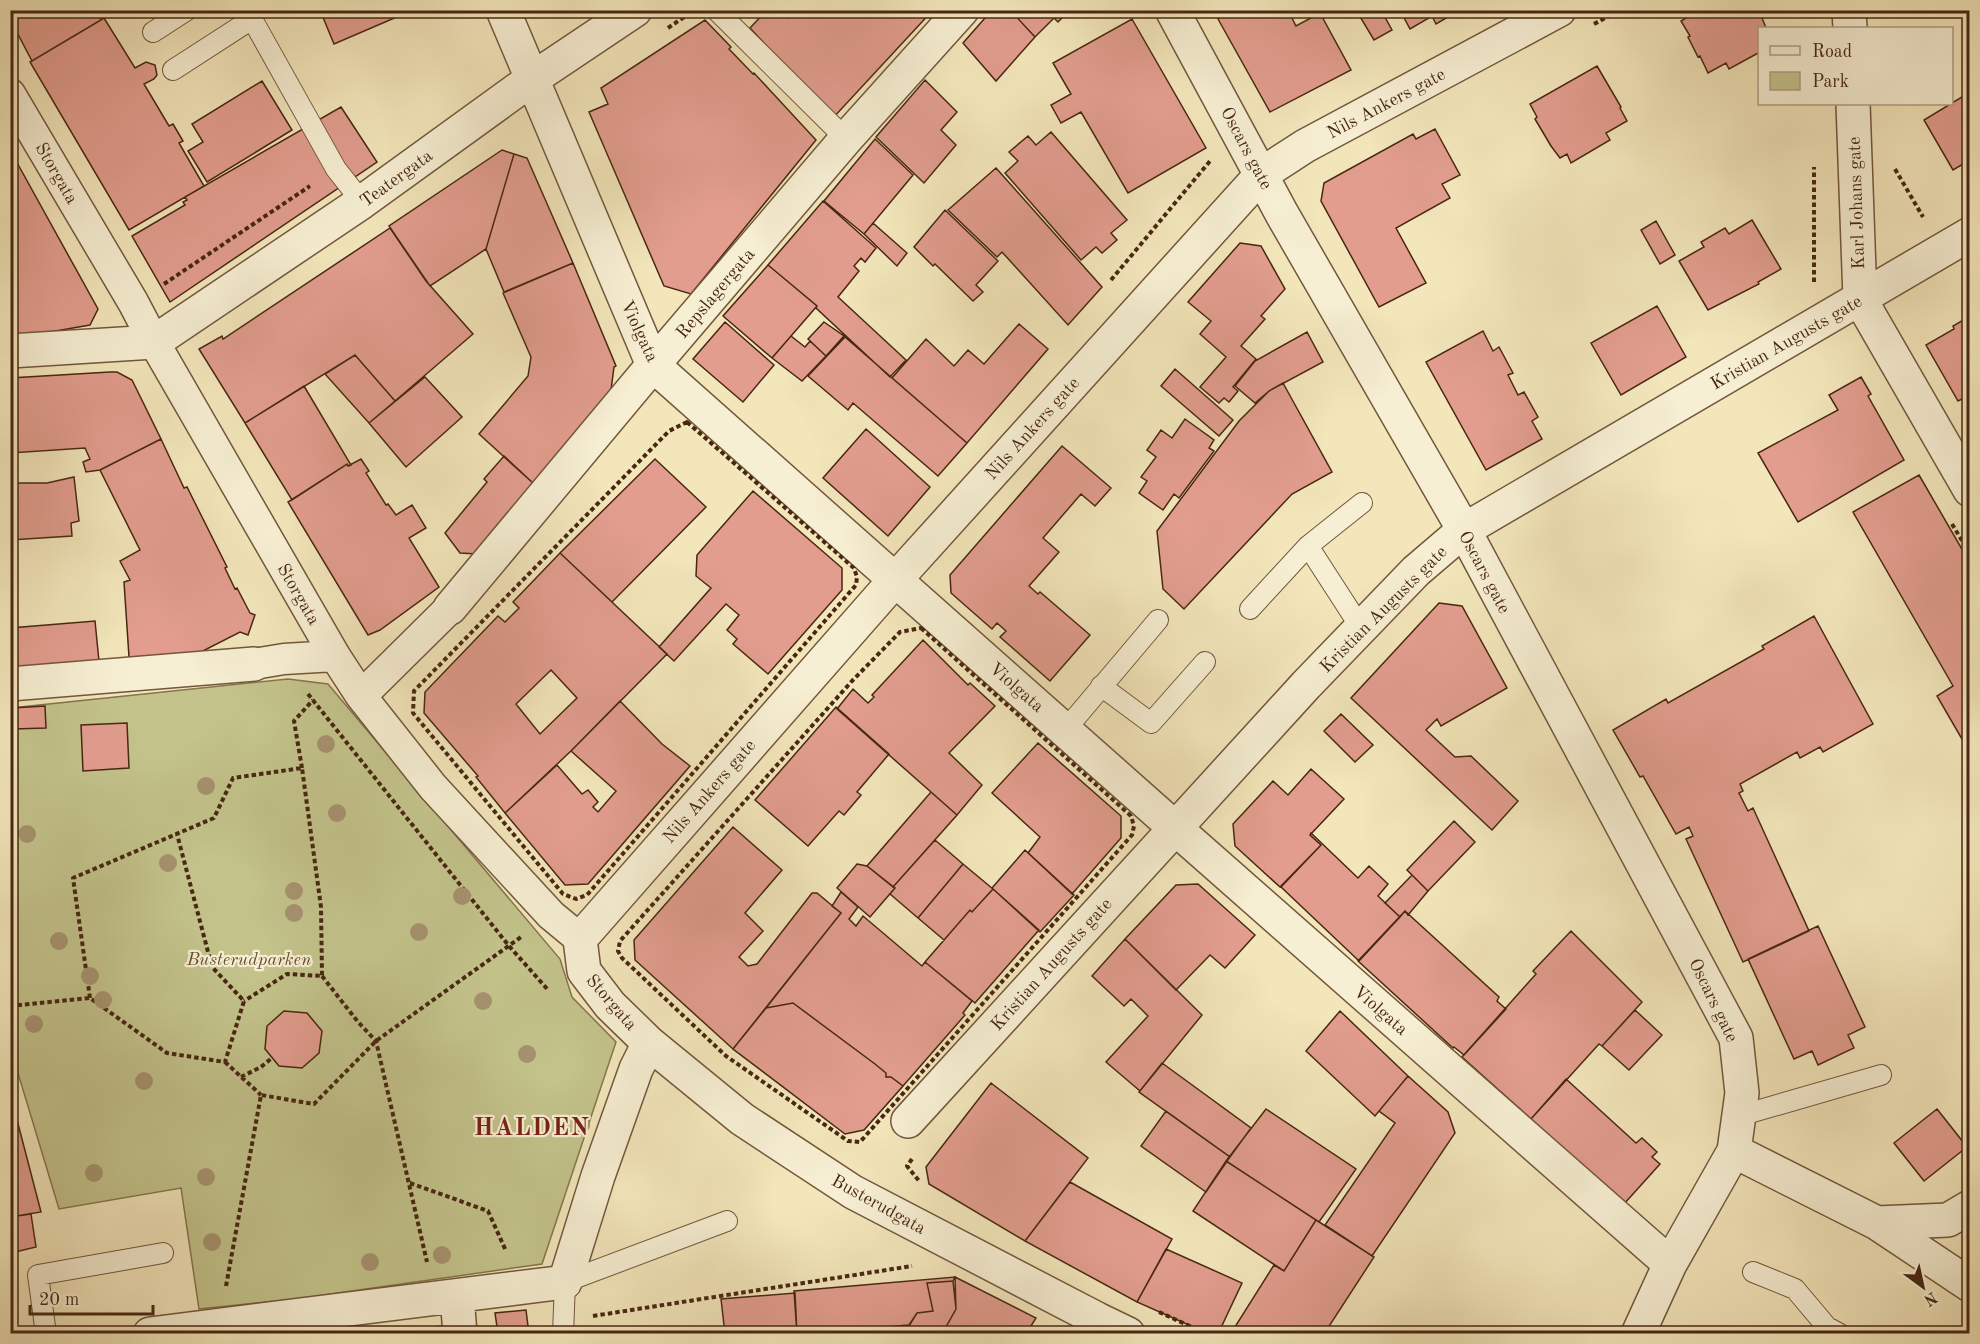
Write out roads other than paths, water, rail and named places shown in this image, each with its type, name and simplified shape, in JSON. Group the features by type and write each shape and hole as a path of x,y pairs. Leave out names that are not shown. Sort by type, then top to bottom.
{"street":[{"name":"Violgata","path":"503,10 653,364 1066,729 1174,828 1670,1264"},
{"name":"Teatergata","path":"154,342 362,202 532,79 635,10"},
{"name":"Repslagergata","path":"450,608 653,364 845,140 962,10"},
{"name":"Oscars gate","path":"1172,10 1282,214 1464,530 1736,1038 1742,1093 1734,1150"},
{"name":"Nils Ankers gate","path":"580,939 895,580 1262,174 1305,146 1559,10"},
{"path":"1849,10 1850,27"},
{"name":"Storgata","path":"10,94 133,302 335,656 362,696 433,787 551,915 580,939 584,971 610,1005 649,1043"},
{"name":"Karl Johans gate","path":"1853,105 1860,299 1970,490"},
{"name":"Kristian Augusts gate","path":"908,1121 1174,828 1361,628 1416,571 1464,530 1970,234"},
{"path":"10,351 154,342"},
{"path":"362,696 450,608"},
{"path":"10,684 335,656"},
{"path":"150,1334 565,1282 598,1176 636,1069 649,1043"},
{"name":"Busterudgata","path":"649,1043 742,1119 853,1192 1128,1334"},
{"path":"1638,1334 1670,1264 1734,1150 1877,1223 1970,1285"},
{"path":"1877,1223 1948,1220 1970,1207"},
{"path":"457,1296 459,1334"}],"lane":[{"path":"153,32 187,10"},
{"path":"716,10 836,128 845,140"},
{"path":"173,70 249,15 336,169 362,202"},
{"path":"1250,609 1308,546 1362,503"},
{"path":"1308,546 1361,628"},
{"path":"1066,729 1158,620"},
{"path":"1101,686 1151,723 1205,662"},
{"path":"1739,1116 1881,1074"},
{"path":"563,1334 565,1282 727,1221"},
{"path":"46,1334 38,1275 163,1253"},
{"path":"1753,1272 1795,1289 1827,1327 1840,1334"}],"district":[{"name":"HALDEN","path":"532,1127"}],"park label":[{"name":"Busterudparken","path":"249,959"}]}
